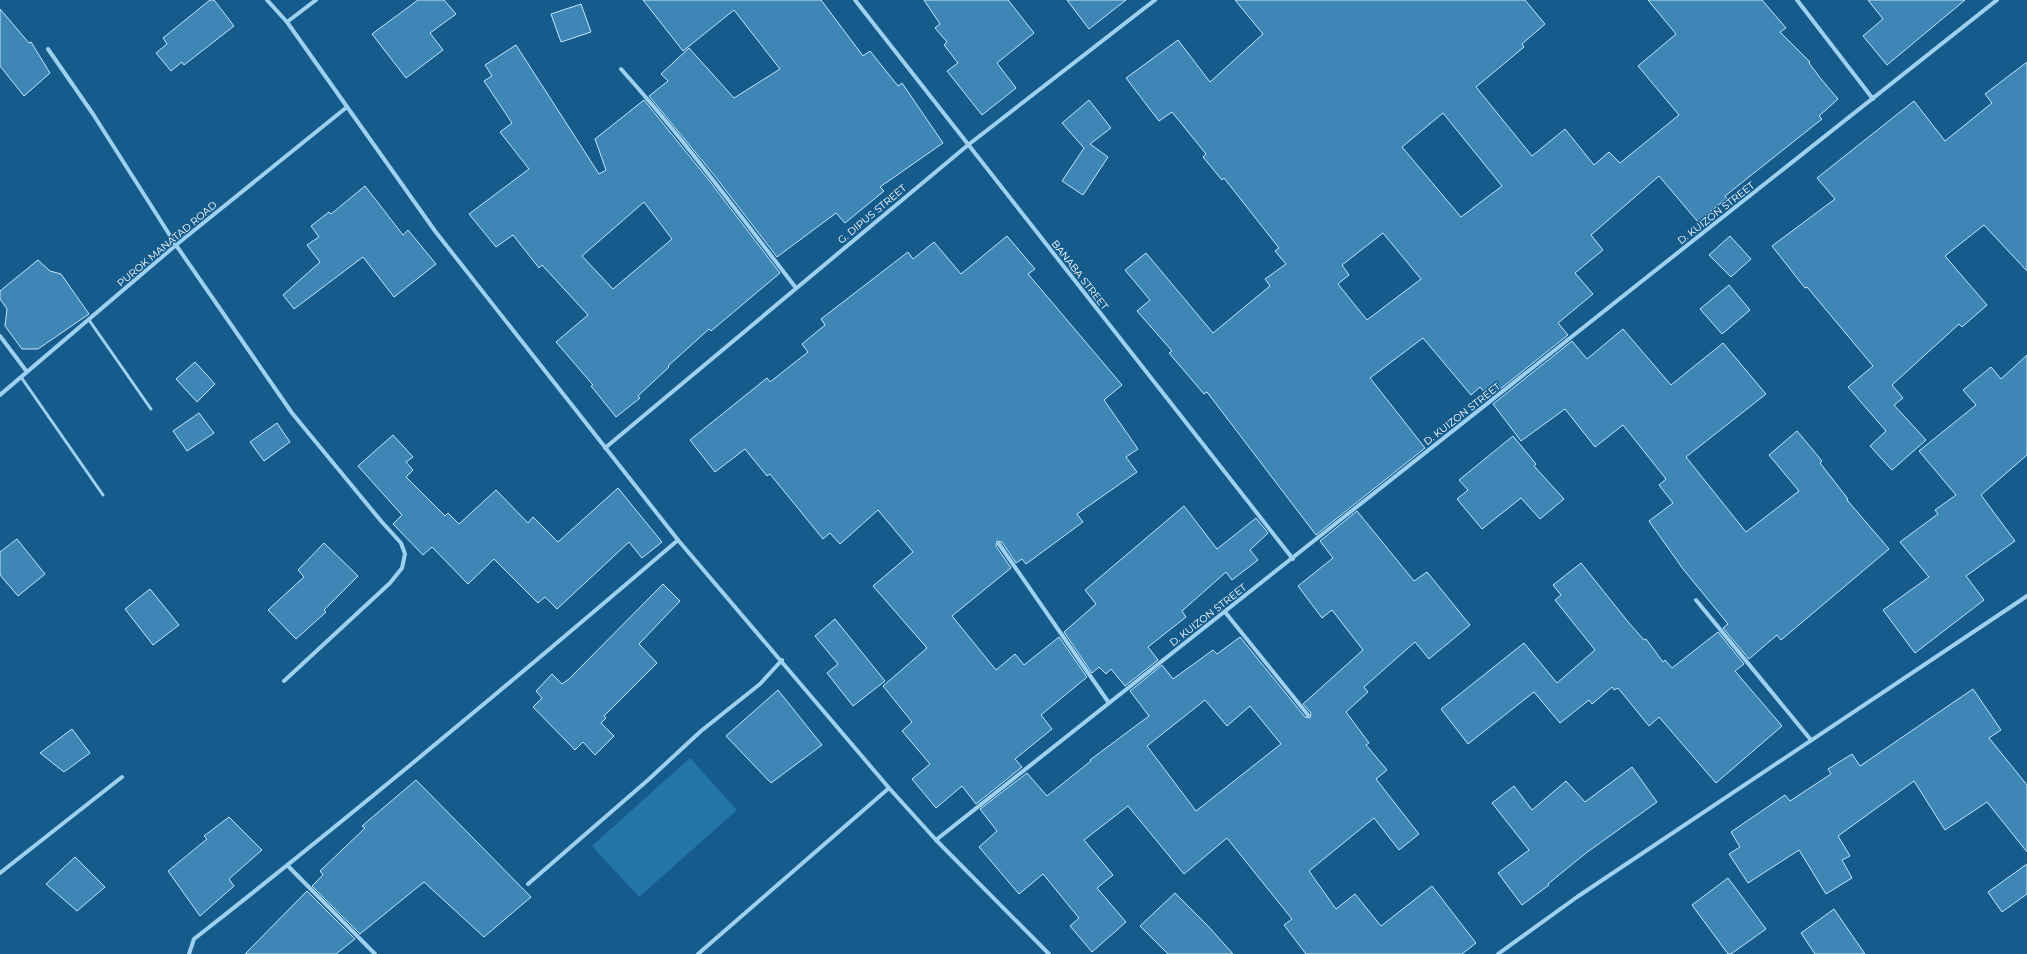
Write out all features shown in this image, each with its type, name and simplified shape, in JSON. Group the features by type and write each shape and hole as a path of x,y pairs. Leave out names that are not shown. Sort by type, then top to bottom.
{"street":[{"path":"267,0 287,22 435,231 678,540 782,660 889,788 936,840 1049,954"},
{"path":"287,22 316,0"},
{"name":"BANABA STREET","path":"855,0 1293,559"},
{"name":"G. DIPUS STREET","path":"605,448 968,145 1155,0"},
{"path":"1797,0 1873,99"},
{"name":"D. KUIZON STREET","path":"936,840 1998,0"},
{"path":"48,49 93,114 176,245 292,413 401,543 405,554 402,568 390,583 284,681"},
{"path":"621,69 658,110 718,184 796,288"},
{"name":"PUROK MANATAD ROAD","path":"0,396 176,245 347,107"},
{"path":"0,336 27,372"},
{"path":"188,954 194,939 288,866 425,754 678,540"},
{"path":"999,544 1109,703"},
{"path":"1498,954 1577,897 2027,596"},
{"path":"1696,600 1811,740"},
{"path":"1225,612 1308,715"},
{"path":"528,884 648,780 701,731 760,684 782,660"},
{"path":"0,873 122,777"},
{"path":"698,954 889,788"},
{"path":"288,866 375,954"}],"lane":[{"path":"89,320 151,409"},
{"path":"21,377 103,496"}],"shaded area":[{"path":"690,758 737,810 639,897 592,846"}],"building":[{"path":"210,0 214,0 234,26 184,65 182,62 171,71 156,53 167,44 163,38"},
{"path":"418,0 444,0 456,14 430,33 443,50 406,78 372,34"},
{"path":"643,0 821,0 863,56 870,51 898,86 902,83 943,143 880,187 884,191 845,223 836,213 777,257 714,175 649,96 668,81 661,74 689,48 734,98 780,69 734,10 683,51"},
{"path":"924,0 1008,0 1034,33 997,63 1016,88 982,115 947,71 958,63 944,45 947,42 935,28 940,24"},
{"path":"1067,0 1126,0 1089,29"},
{"path":"1235,0 1525,0 1545,24 1522,44 1524,47 1476,87 1532,156 1565,129 1594,165 1609,152 1620,163 1679,115 1638,66 1676,34 1648,0 1762,0 1786,28 1780,32 1810,62 1809,63 1821,79 1838,99 1819,116 1822,119 1725,196 1727,198 1698,222 1659,176 1591,235 1603,250 1575,273 1593,294 1558,323 1568,335 1489,398 1480,387 1471,395 1423,338 1370,378 1425,448 1316,535 1207,392 1204,394 1169,353 1172,351 1137,311 1150,300 1125,270 1146,253 1213,333 1270,286 1265,279 1286,264 1275,251 1279,248 1224,178 1222,180 1203,157 1206,154 1172,112 1159,121 1126,78 1178,40 1210,82 1263,34","holes":["1443,113 1502,186 1461,217 1402,147","1383,233 1421,279 1367,320 1338,284 1349,275 1342,265"]},
{"path":"1868,0 1965,0 1887,65 1863,36 1883,19"},
{"path":"581,4 591,32 561,42 551,14"},
{"path":"0,9 29,43 31,42 50,73 24,96 0,66"},
{"path":"516,45 599,174 606,170 595,139 644,100 708,179 780,273 711,331 709,329 668,366 669,367 638,396 640,398 616,417 591,386 593,385 556,342 588,315 542,265 539,268 513,235 496,247 469,214 529,169 500,132 512,123 484,81 492,76 485,65","holes":["644,202 672,239 613,289 582,256"]},
{"path":"2027,62 2027,271 1984,225 1945,256 1987,305 1962,327 1959,324 1892,385 1903,398 1894,405 1926,440 1892,470 1870,446 1886,431 1848,387 1873,366 1807,287 1805,288 1772,246 1835,199 1817,178 1914,101 1945,141 1992,103 1985,94"},
{"path":"1089,100 1111,128 1090,144 1108,157 1083,195 1062,181 1084,148 1062,123"},
{"path":"365,186 403,235 408,230 436,264 394,297 363,257 294,309 283,295 320,262 307,245 319,237 311,226 329,212 331,214"},
{"path":"1007,236 1035,269 1028,274 1122,385 1104,400 1138,449 1126,457 1137,472 1077,514 1083,522 1026,564 1022,559 1016,563 1002,542 997,541 996,546 1011,568 952,616 996,670 1015,654 1024,665 1059,637 1087,677 1041,715 1052,729 1015,759 1022,767 976,804 962,786 936,808 912,779 930,764 902,731 912,722 883,686 927,648 873,586 913,552 878,510 840,544 830,533 823,539 770,474 767,476 745,449 715,472 690,440 767,378 770,382 808,352 802,344 825,325 821,319 908,252 913,259 934,242 961,274"},
{"path":"1730,236 1751,259 1731,277 1709,255"},
{"path":"38,260 50,271 61,274 89,314 38,349 22,349 5,326 7,309 0,299 0,291"},
{"path":"1729,285 1750,310 1722,334 1700,309"},
{"path":"1623,329 1671,385 1723,343 1766,394 1686,457 1746,532 1799,491 1769,455 1797,431 1822,461 1820,463 1848,499 1847,500 1889,549 1781,640 1777,635 1749,659 1723,628 1728,624 1683,569 1649,521 1673,503 1659,485 1666,479 1623,425 1595,447 1565,409 1521,441 1493,404 1572,341 1587,359"},
{"path":"2027,355 2027,455 1981,495 2015,541 1966,576 1984,600 1915,653 1883,610 1929,577 1900,542 1938,514 1935,510 1956,495 1919,451 1976,405 1963,390 1991,367 2001,379"},
{"path":"195,362 215,384 197,402 176,379"},
{"path":"199,413 214,433 187,451 173,431"},
{"path":"277,423 290,442 264,461 250,442"},
{"path":"393,435 413,457 406,462 413,470 406,477 445,516 448,513 459,524 496,490 528,523 533,517 558,542 618,488 662,542 642,558 629,542 557,609 545,597 538,603 494,559 468,584 432,547 423,555 393,524 402,515 358,466"},
{"path":"1513,436 1536,464 1534,466 1564,499 1540,519 1521,498 1482,529 1457,499 1468,490 1459,480"},
{"path":"1184,506 1217,549 1256,518 1268,533 1250,550 1258,560 1232,580 1226,572 1182,611 1186,617 1148,647 1158,660 1125,686 1111,669 1106,674 1099,667 1092,673 1064,632 1096,604 1085,590"},
{"path":"1357,511 1414,581 1427,572 1470,625 1429,659 1415,642 1364,687 1368,692 1346,712 1369,743 1366,745 1387,770 1376,779 1419,834 1399,850 1374,818 1309,871 1336,909 1355,894 1381,926 1432,886 1476,943 1462,954 1306,954 1284,925 1292,919 1227,838 1184,874 1128,806 1084,840 1113,875 1097,888 1126,922 1092,952 1070,926 1079,918 1043,874 1019,894 979,847 997,831 980,809 1027,773 1047,796 1091,761 1090,760 1149,716 1130,691 1162,665 1173,679 1213,650 1217,654 1240,637 1305,717 1310,718 1311,713 1303,704 1363,650 1332,610 1322,618 1298,586 1333,558 1320,541","holes":["1205,700 1227,726 1250,706 1281,744 1196,811 1147,746"]},
{"path":"17,539 45,574 18,596 0,575 0,552"},
{"path":"324,543 358,576 324,610 326,612 296,639 268,610 304,577 298,570"},
{"path":"1581,563 1629,623 1644,640 1646,639 1663,662 1665,660 1672,668 1718,632 1744,664 1735,671 1782,726 1716,783 1659,717 1649,726 1618,688 1614,690 1612,687 1592,704 1589,700 1560,723 1534,692 1468,744 1441,709 1524,643 1557,683 1595,650 1555,600 1561,595 1553,585"},
{"path":"663,584 680,601 639,644 657,663 604,716 606,718 601,723 614,736 595,755 583,742 575,750 533,707 542,698 536,691 552,674 562,684 569,679"},
{"path":"150,589 179,625 153,645 125,609"},
{"path":"835,619 885,681 853,706 827,673 838,664 815,636"},
{"path":"1973,689 2001,730 1989,738 2027,785 2027,852 1987,802 1945,830 1914,781 1838,836 1850,856 1842,860 1852,878 1826,894 1799,850 1748,883 1729,854 1740,847 1731,832 1785,795 1790,801 1831,774 1828,769 1852,754 1860,766"},
{"path":"778,690 822,745 771,783 726,736"},
{"path":"72,729 90,753 64,772 40,753"},
{"path":"1632,767 1657,802 1586,853 1548,884 1549,885 1522,905 1498,873 1529,850 1492,803 1514,786 1532,810 1566,781 1585,802"},
{"path":"416,780 531,897 484,937 424,882 360,934 312,886 323,875 320,871 365,828 362,826"},
{"path":"229,817 262,850 229,879 234,886 200,916 168,871 207,839 204,836"},
{"path":"75,857 105,887 77,911 46,884"},
{"path":"2027,864 2027,894 2002,912 1988,892"},
{"path":"1728,878 1766,929 1731,954 1728,954 1692,905"},
{"path":"307,891 355,939 336,954 245,954"},
{"path":"1175,893 1233,954 1168,954 1140,926"},
{"path":"1834,909 1865,954 1815,954 1801,933"}]}
